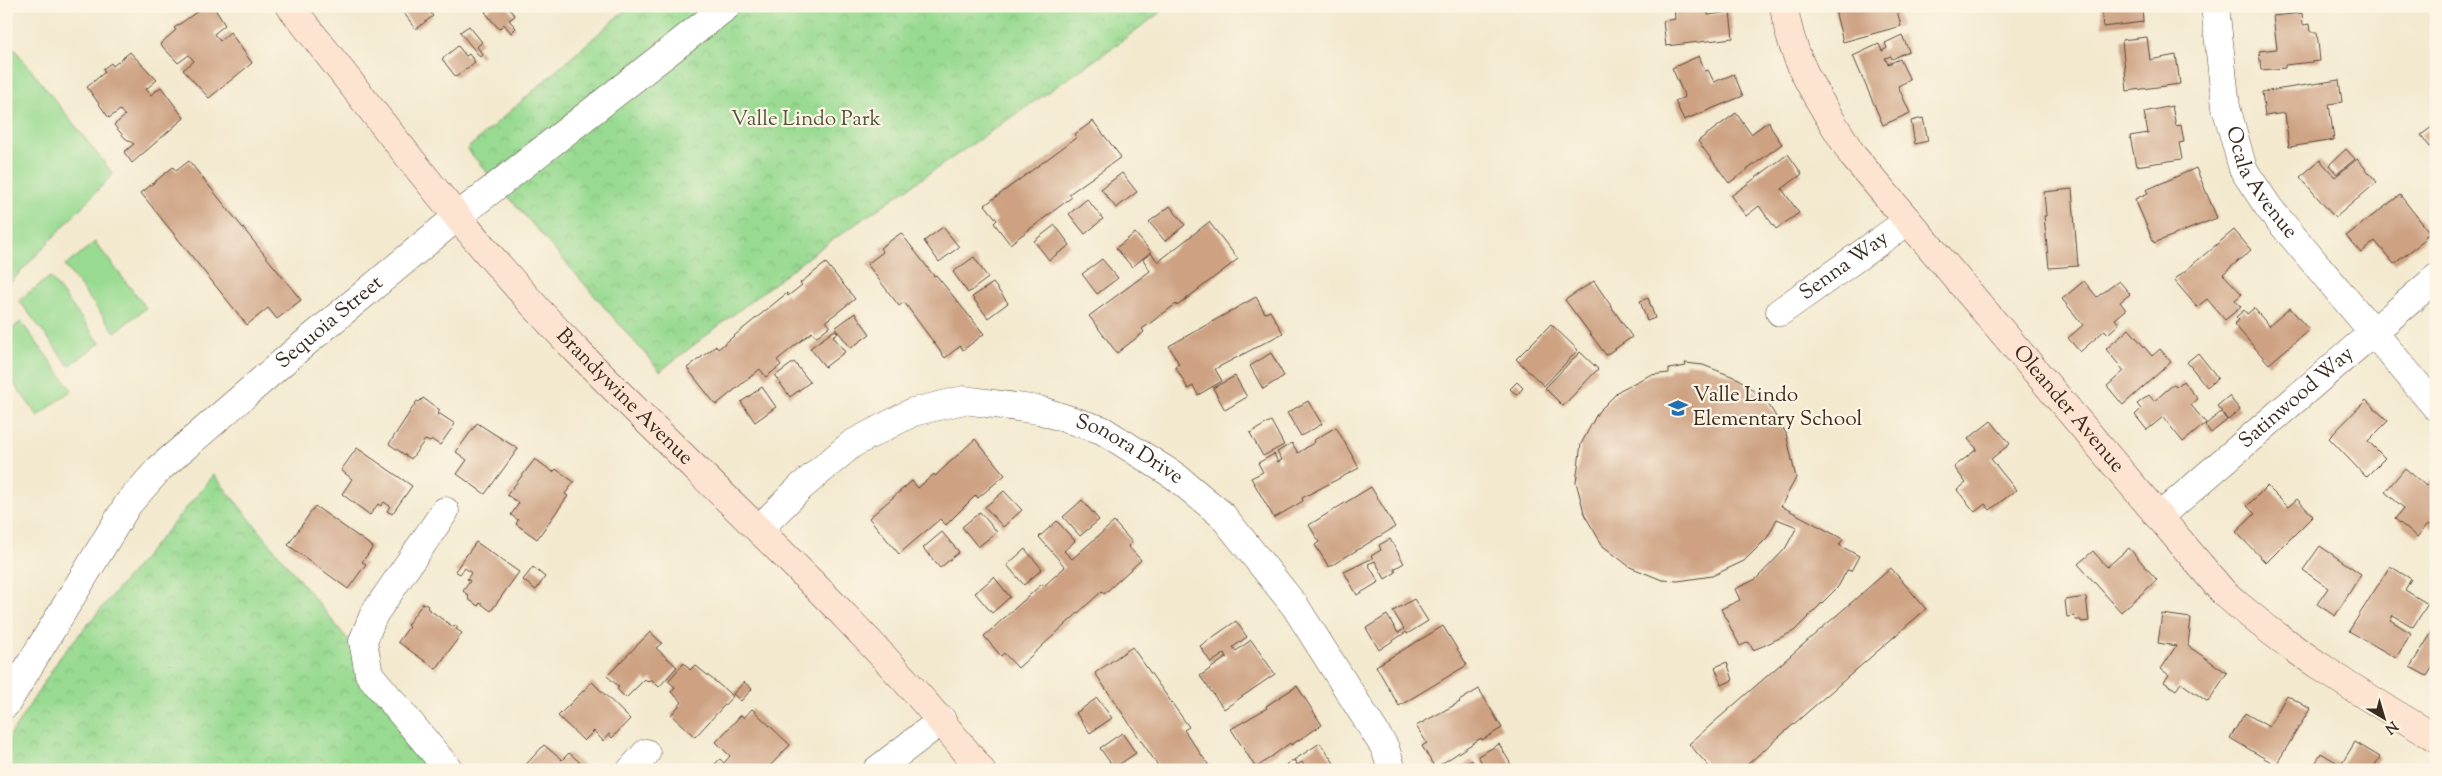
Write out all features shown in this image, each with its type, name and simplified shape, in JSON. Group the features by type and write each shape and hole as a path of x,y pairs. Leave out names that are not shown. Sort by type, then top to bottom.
{"street":[{"name":"Brandywine Avenue","path":"290,6 458,216 535,307 582,356 759,529 901,674 942,720 981,770"},
{"name":"Sequoia Street","path":"9,690 128,504 159,469 297,350 458,216 726,6"},
{"name":"Oleander Avenue","path":"1784,6 1787,32 1808,82 1853,156 2223,592 2259,624 2366,697 2436,738"},
{"name":"Ocala Avenue","path":"2215,6 2226,107 2243,169 2269,208 2436,406"},
{"name":"Senna Way","path":"1780,312 1908,221"},
{"name":"Satinwood Way","path":"2159,517 2436,278"},
{"name":"Sonora Drive","path":"759,529 801,487 852,444 913,412 964,400 1039,410 1102,430 1175,476 1222,515 1295,606 1385,748 1392,770"},
{"path":"445,511 374,614 363,641 369,674 448,770"},
{"path":"878,770 942,720"}],"green space":[{"name":"Valle Lindo Park","path":"630,6 1169,6 1105,53 812,254 660,371 467,149"},
{"path":"6,38 113,174 6,287"},
{"path":"95,242 146,308 115,332 65,266"},
{"path":"50,277 100,343 69,366 19,300"},
{"path":"21,322 72,390 38,416 6,373 6,333"},
{"path":"214,475 454,770 6,770 6,742 61,656"}],"building":[{"path":"205,6 213,6 225,25 214,34 220,41 230,32 252,63 209,98 183,70 194,61 189,55 178,63 160,44 176,30 174,28"},
{"path":"410,6 425,6 433,16 416,29 403,12"},
{"path":"493,6 507,6 515,16 509,20 516,28 511,33 504,24 499,29 485,12"},
{"path":"1674,6 1707,6 1708,15 1730,12 1733,38 1666,46 1663,21 1675,19"},
{"path":"1834,6 1896,6 1901,26 1843,42"},
{"path":"2101,6 2142,6 2143,22 2103,27"},
{"path":"2302,13 2303,25 2310,24 2311,32 2317,32 2320,61 2285,65 2285,68 2261,70 2259,51 2277,49 2273,16"},
{"path":"469,26 482,42 477,47 483,55 480,57 460,32"},
{"path":"1902,35 1909,51 1892,59 1891,56 1885,58 1888,64 1900,59 1910,80 1898,86 1910,113 1883,125 1853,56 1879,44 1882,51 1887,48 1885,43"},
{"path":"2147,37 2150,60 2176,55 2180,84 2127,91 2122,40"},
{"path":"458,46 466,56 469,54 475,62 456,77 442,59"},
{"path":"130,52 157,80 146,89 151,95 161,87 184,118 132,163 124,152 134,144 125,138 114,125 125,116 120,110 109,118 87,87 105,72 103,69 111,63 113,66"},
{"path":"1699,56 1705,71 1708,70 1714,82 1734,74 1743,96 1684,120 1675,101 1685,97 1672,68"},
{"path":"2339,80 2342,102 2329,104 2334,140 2289,147 2285,113 2265,116 2262,92"},
{"path":"2172,106 2176,126 2181,125 2184,142 2179,143 2182,159 2136,166 2130,136 2148,133 2144,112"},
{"path":"1736,113 1751,134 1769,121 1771,128 1782,144 1729,183 1698,141"},
{"path":"1923,118 1928,141 1915,144 1911,121"},
{"path":"1093,121 1121,157 1069,194 1072,197 1010,244 994,223 997,220 985,205 1077,137 1075,134"},
{"path":"2436,124 2436,155 2421,135"},
{"path":"2346,149 2355,159 2337,174 2329,165"},
{"path":"1788,154 1802,174 1782,189 1799,213 1776,229 1759,206 1746,216 1731,196"},
{"path":"2357,159 2377,182 2335,218 2300,177 2320,160 2335,177"},
{"path":"189,161 301,300 277,319 268,308 247,325 141,193 173,167 176,171"},
{"path":"2196,168 2217,218 2154,243 2135,199 2148,193 2146,190"},
{"path":"1122,173 1137,192 1116,208 1101,189"},
{"path":"2072,189 2078,266 2049,268 2044,216 2046,216 2044,192"},
{"path":"2400,195 2430,233 2423,238 2425,240 2394,264 2375,241 2361,253 2346,236"},
{"path":"1087,199 1103,219 1085,234 1069,214"},
{"path":"1170,206 1185,225 1165,241 1149,222"},
{"path":"1209,222 1238,259 1177,306 1176,304 1142,329 1144,332 1117,353 1089,316 1150,271 1143,259 1151,253 1158,262"},
{"path":"1055,225 1070,245 1049,260 1034,241"},
{"path":"943,227 959,247 939,262 924,241"},
{"path":"2234,230 2251,250 2223,274 2242,294 2235,300 2241,307 2225,320 2207,299 2197,307 2174,280"},
{"path":"901,233 934,276 936,275 984,334 963,350 960,346 945,358 904,302 899,306 867,264 883,252 880,248"},
{"path":"1135,233 1151,252 1132,267 1116,248"},
{"path":"974,257 988,278 968,293 953,272"},
{"path":"1102,259 1118,278 1097,294 1082,274"},
{"path":"826,263 855,299 826,321 830,326 816,337 812,332 777,360 781,365 766,377 760,369 716,405 687,368 716,346 718,349 787,293 788,296 802,285 800,283"},
{"path":"1594,281 1632,337 1606,355 1565,300"},
{"path":"2084,281 2097,297 2119,281 2130,294 2120,302 2126,310 2115,319 2119,324 2108,334 2105,330 2080,352 2068,338 2083,325 2062,299"},
{"path":"993,283 1008,303 988,318 972,297"},
{"path":"1256,297 1265,313 1270,311 1283,333 1215,369 1222,381 1198,395 1193,386 1188,389 1175,366 1179,364 1169,346"},
{"path":"1648,298 1655,318 1647,321 1640,301"},
{"path":"2254,308 2269,326 2290,308 2309,330 2269,364 2234,324 2239,320 2236,317 2244,310 2247,314"},
{"path":"855,313 870,334 851,348 835,328"},
{"path":"1551,324 1578,350 1544,386 1516,359"},
{"path":"2129,329 2152,356 2160,349 2171,362 2123,405 2107,386 2124,371 2106,349"},
{"path":"835,330 838,333 833,336 845,352 825,367 810,348"},
{"path":"1580,352 1598,369 1563,406 1545,388"},
{"path":"1271,353 1284,376 1263,389 1250,366"},
{"path":"2198,353 2218,378 2207,387 2187,362"},
{"path":"794,362 810,382 790,397 775,376"},
{"path":"1685,363 1703,365 1739,379 1767,402 1786,433 1796,478 1781,506 1843,539 1839,545 1859,556 1851,571 1847,570 1838,587 1794,631 1753,650 1749,642 1740,646 1721,609 1740,600 1735,589 1756,579 1785,549 1797,527 1777,519 1767,538 1744,561 1712,576 1678,581 1662,580 1630,567 1603,546 1585,516 1576,482 1581,444 1598,412 1620,390 1650,375 1669,373 1669,369 1686,366"},
{"path":"1235,376 1247,397 1225,410 1213,388"},
{"path":"2183,381 2198,399 2191,405 2206,423 2183,442 2163,417 2147,430 2135,415 2141,409 2137,404 2149,395 2154,401 2174,384 2177,387"},
{"path":"1517,382 1523,388 1517,395 1510,389"},
{"path":"762,387 776,407 755,422 741,402"},
{"path":"2229,396 2240,410 2228,420 2217,406"},
{"path":"423,398 440,410 437,415 440,414 455,424 440,445 432,440 430,442 425,440 411,459 389,444 417,401 419,402"},
{"path":"2366,400 2388,421 2368,441 2385,458 2366,477 2329,438"},
{"path":"1308,401 1322,424 1301,436 1287,413"},
{"path":"2221,412 2227,420 2211,433 2205,425"},
{"path":"1271,421 1284,445 1263,456 1250,433"},
{"path":"1991,421 2010,444 1991,459 2016,490 1990,510 1985,504 1975,512 1957,490 1966,483 1954,467 1977,449 1968,439"},
{"path":"477,423 518,449 485,494 457,474 467,460 456,452"},
{"path":"1336,427 1359,468 1302,498 1303,501 1274,518 1251,478 1263,472 1258,463 1274,454 1278,462 1282,460 1277,452 1292,443 1298,453 1315,442 1314,440"},
{"path":"975,439 1005,475 978,498 976,495 946,525 940,519 899,554 869,518 912,481 918,488 934,474 935,476"},
{"path":"357,448 412,486 392,514 387,511 390,506 384,502 381,506 378,504 370,515 342,494 352,479 341,470"},
{"path":"535,459 553,472 556,469 574,482 565,494 568,496 537,539 516,524 518,520 511,515 519,503 507,495"},
{"path":"2405,468 2426,486 2436,475 2436,526 2433,529 2428,524 2417,537 2395,519 2404,508 2385,492"},
{"path":"2267,486 2288,507 2297,499 2313,516 2266,563 2236,532 2255,514 2247,506"},
{"path":"1371,487 1395,527 1329,567 1315,545 1319,542 1309,525"},
{"path":"1004,491 1022,510 1003,527 985,507"},
{"path":"1082,500 1099,520 1080,536 1063,517"},
{"path":"315,506 373,547 362,562 366,564 348,589 288,545"},
{"path":"980,512 997,532 978,547 962,527"},
{"path":"1057,521 1075,541 1064,551 1072,559 1114,522 1132,542 1128,546 1141,560 1104,594 1102,591 1018,668 1004,653 1001,656 984,636 1042,584 1044,586 1065,567 1039,537"},
{"path":"942,532 959,552 940,568 923,548"},
{"path":"1390,539 1404,563 1394,569 1396,572 1385,579 1375,561 1368,564 1379,582 1357,595 1344,572 1373,558 1371,556 1381,550 1379,545"},
{"path":"476,542 519,572 491,611 480,603 478,606 468,599 469,596 463,591 470,581 467,579 471,573 465,568 460,574 455,571"},
{"path":"2320,546 2361,574 2335,616 2317,604 2328,588 2303,570"},
{"path":"2129,548 2157,580 2121,612 2078,564 2093,551 2107,567"},
{"path":"1025,549 1042,569 1024,585 1007,565"},
{"path":"2390,566 2411,579 2405,590 2428,604 2413,627 2393,615 2390,620 2411,633 2396,658 2349,631"},
{"path":"533,567 545,577 536,590 523,580"},
{"path":"1891,568 1926,609 1741,770 1712,770 1689,744"},
{"path":"994,577 1010,597 992,613 975,593"},
{"path":"2086,597 2089,621 2081,622 2081,620 2075,620 2074,616 2067,617 2065,600"},
{"path":"1414,599 1428,621 1407,634 1406,632 1379,650 1366,628 1387,615 1398,633 1404,629 1393,611"},
{"path":"423,603 453,627 455,625 458,627 456,629 462,633 436,669 398,642 409,627 407,625"},
{"path":"2162,614 2191,618 2188,646 2227,673 2208,702 2181,683 2176,690 2164,682 2169,675 2161,669 2176,646 2158,643"},
{"path":"1236,621 1247,637 1233,647 1236,651 1251,640 1275,674 1224,709 1200,676 1227,657 1225,653 1211,663 1200,646"},
{"path":"1443,626 1467,665 1399,706 1376,666"},
{"path":"2436,626 2436,662 2427,676 2410,667"},
{"path":"650,632 662,643 656,648 677,667 659,687 651,679 648,682 645,679 626,698 617,689 619,687 607,676"},
{"path":"1132,647 1189,727 1184,730 1212,770 1161,770 1095,673"},
{"path":"1727,662 1733,680 1722,685 1715,667"},
{"path":"684,663 690,670 695,665 733,696 695,737 671,715 682,702 671,692 675,687 668,681"},
{"path":"592,682 630,719 612,738 609,734 603,741 594,731 584,741 558,716"},
{"path":"744,682 752,689 741,701 733,694"},
{"path":"1297,686 1322,725 1291,745 1290,743 1256,768 1231,729 1267,708 1266,706"},
{"path":"1479,689 1502,728 1482,740 1481,738 1435,768 1422,746 1427,743 1416,726 1460,702"},
{"path":"2287,695 2310,709 2276,765 2230,738 2245,713 2269,727"},
{"path":"1097,698 1112,718 1090,733 1076,713"},
{"path":"752,709 790,745 766,770 721,770 715,764 720,759 724,763 730,756 716,742 741,715 744,718"},
{"path":"1122,733 1136,753 1114,768 1100,748"},
{"path":"2355,742 2380,757 2372,770 2312,770 2321,753 2341,765"},
{"path":"1320,743 1334,763 1324,770 1307,770 1302,762 1298,765 1294,760"},
{"path":"1499,744 1512,766 1507,770 1486,770 1478,756"},
{"path":"544,745 562,760 569,753 589,770 521,770"},
{"path":"1294,760 1300,770 1279,770"},
{"path":"1472,760 1478,770 1456,770"}],"place":[{"name":"Valle Lindo Elementary School","path":"1678,408"}]}
